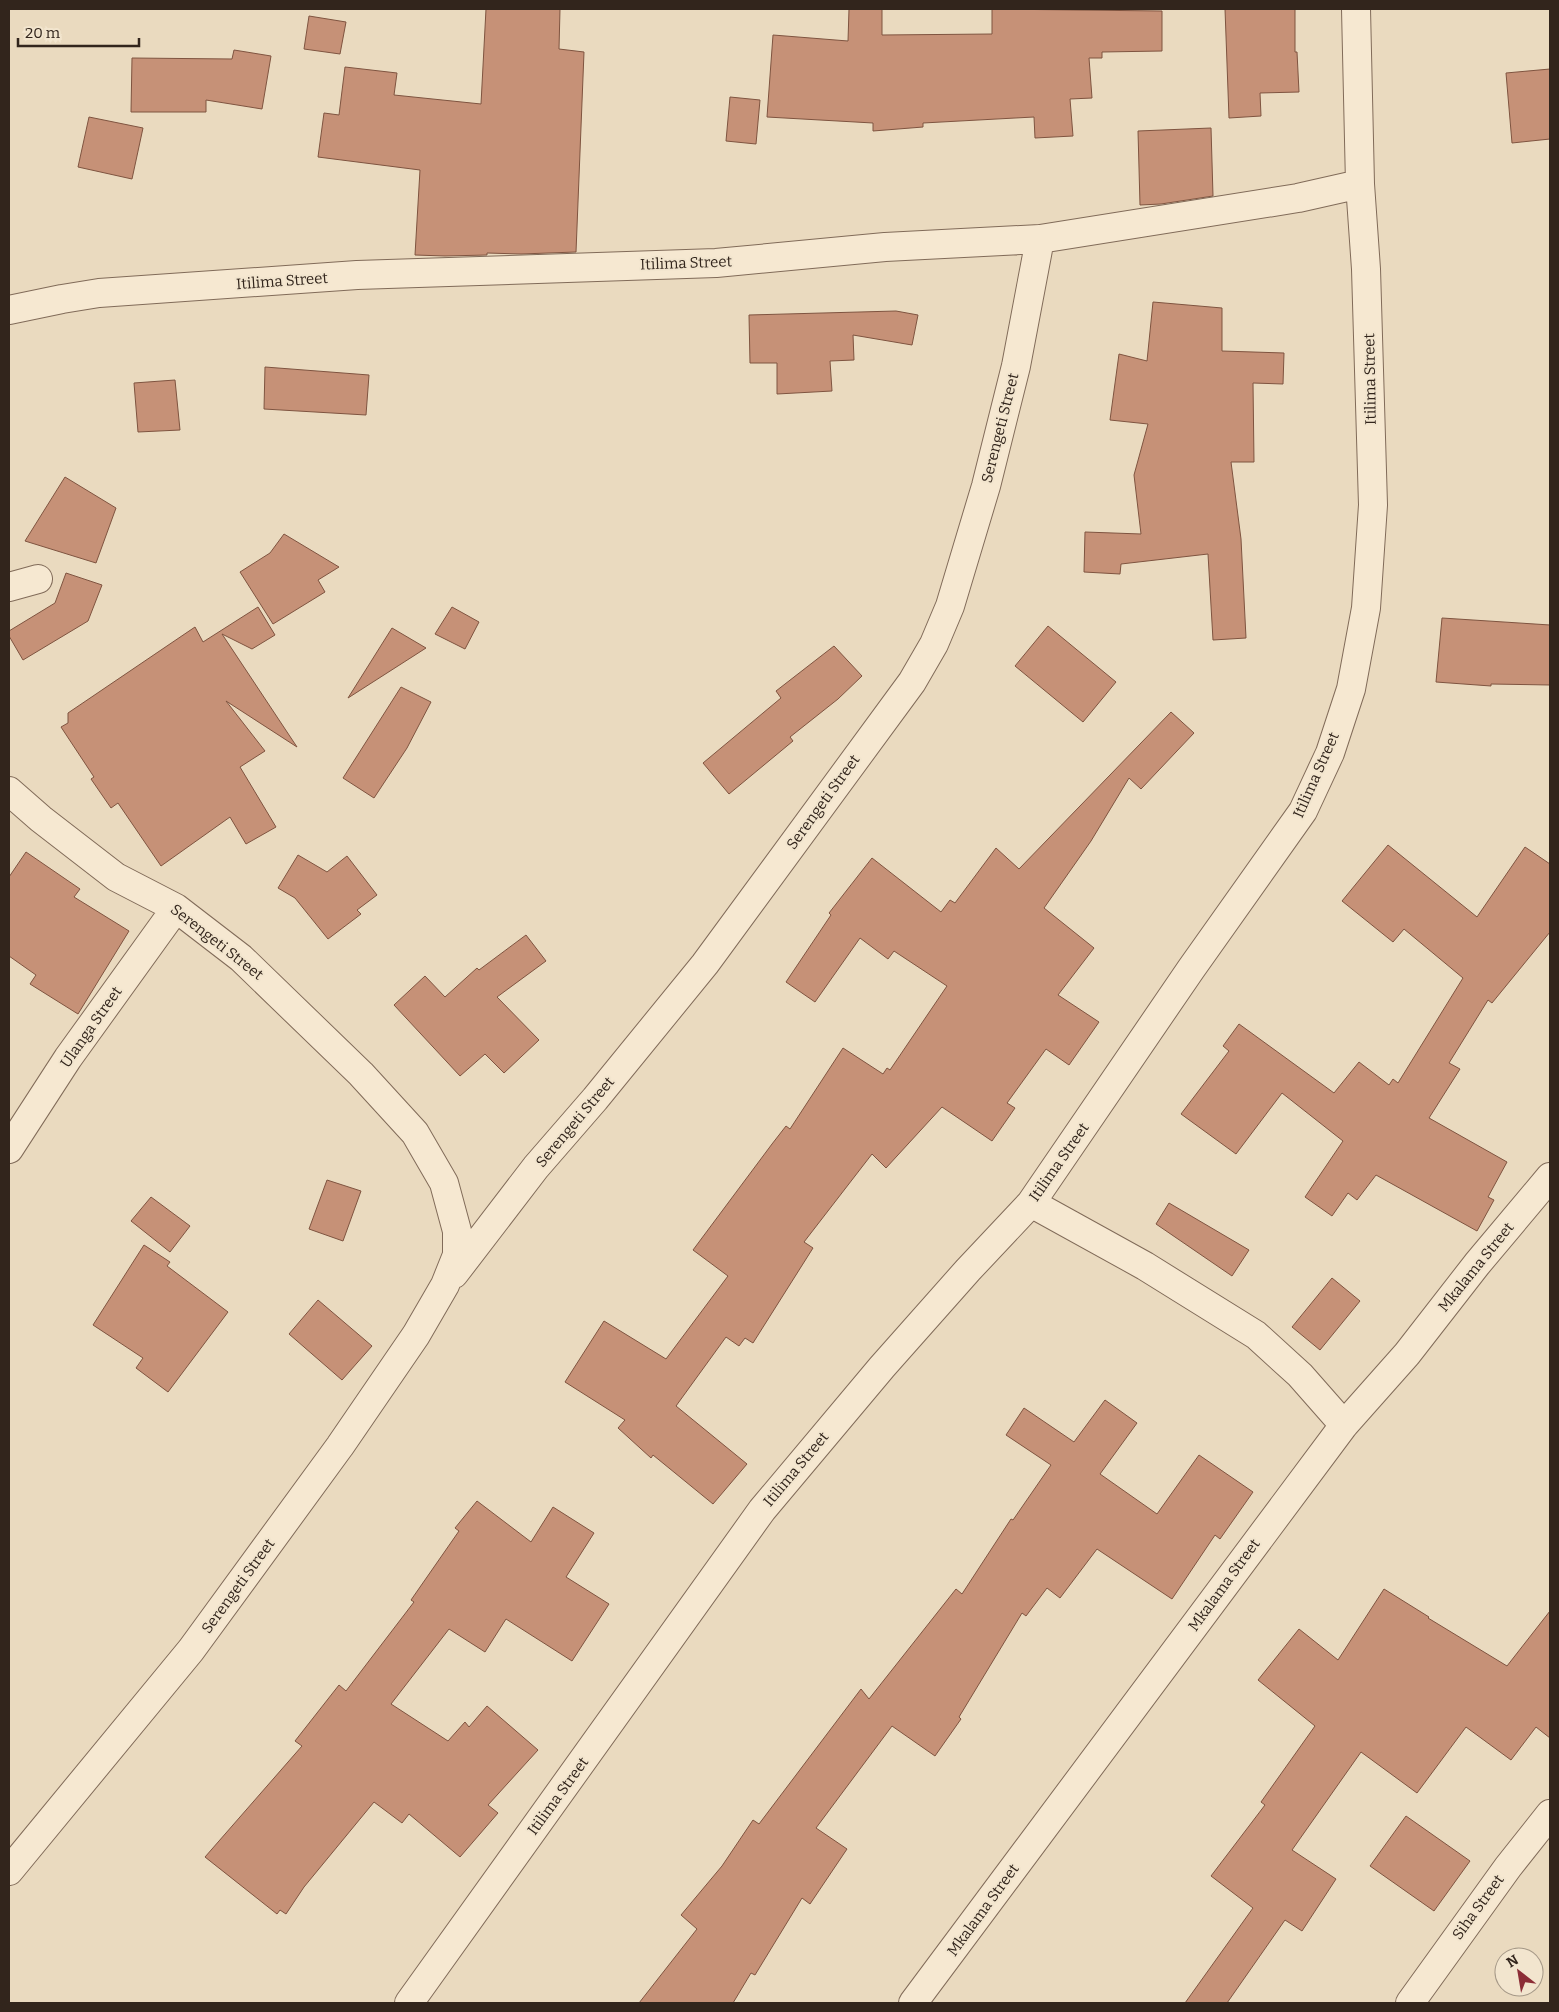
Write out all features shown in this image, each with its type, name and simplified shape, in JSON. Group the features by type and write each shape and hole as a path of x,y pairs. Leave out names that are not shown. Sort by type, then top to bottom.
{"street":[{"name":"Itilima Street","path":"409,2003 762,1510 882,1367 968,1270 1031,1203 1191,969 1303,812 1330,753 1351,689 1366,608 1373,505 1366,269 1360,184 1356,9"},
{"name":"Itilima Street","path":"9,310 62,298 99,293 357,275 716,263 885,247 1040,239 1298,198 1360,184"},
{"name":"Serengeti Street","path":"9,1871 191,1650 345,1438 416,1335 445,1285 536,1167 595,1099 705,964 912,682 934,644 950,606 986,486 1016,366 1040,239"},
{"path":"9,587 38,579"},
{"name":"Serengeti Street","path":"9,791 40,819 116,877 176,908 241,958 361,1074 415,1133 444,1184 456,1231 457,1255 445,1285"},
{"name":"Ulanga Street","path":"9,1149 68,1058 176,908"},
{"name":"Mkalama Street","path":"913,2003 1344,1425 1407,1354 1477,1264 1550,1177"},
{"path":"1031,1203 1145,1266 1256,1335 1300,1375 1344,1425"},
{"name":"Siha Street","path":"1410,2003 1508,1867 1550,1814"}],"building":[{"path":"486,9 560,9 559,49 584,52 576,252 487,253 487,255 445,256 415,255 420,170 318,157 324,113 339,115 345,67 397,73 394,95 481,104"},
{"path":"849,9 882,9 882,35 992,34 992,9 1162,11 1162,51 1102,52 1102,58 1089,58 1092,98 1070,99 1073,136 1035,138 1034,117 923,123 923,127 873,131 873,123 767,117 773,35 848,41"},
{"path":"1225,9 1295,9 1295,52 1297,52 1299,92 1260,93 1261,116 1229,118"},
{"path":"309,16 346,22 340,54 304,49"},
{"path":"234,50 271,56 262,109 206,100 206,112 131,112 132,58 232,59"},
{"path":"1550,69 1550,139 1512,143 1506,73"},
{"path":"730,97 760,100 756,144 726,141"},
{"path":"89,117 143,128 132,179 78,167"},
{"path":"1211,128 1213,196 1161,204 1140,205 1138,131"},
{"path":"1153,302 1222,308 1222,351 1284,353 1283,384 1253,383 1254,462 1231,462 1241,539 1246,638 1213,640 1208,554 1121,564 1120,574 1084,572 1085,532 1141,534 1134,475 1148,424 1110,420 1119,354 1147,361"},
{"path":"896,311 918,315 912,345 853,335 854,360 830,361 832,391 777,394 777,363 750,363 749,315"},
{"path":"265,367 369,375 366,415 264,409"},
{"path":"175,380 180,430 138,432 134,383"},
{"path":"65,477 116,508 96,563 25,541"},
{"path":"284,534 339,567 318,580 325,592 273,624 240,572 270,553"},
{"path":"66,573 102,585 88,621 23,660 9,636 9,631 55,603"},
{"path":"258,607 275,635 252,649 222,634 297,747 226,701 265,751 240,767 276,827 246,844 230,817 161,866 118,803 111,808 91,779 94,777 61,727 68,723 68,713 195,627 203,642"},
{"path":"452,607 479,622 465,649 435,634"},
{"path":"1442,618 1550,625 1550,685 1491,684 1491,686 1436,682"},
{"path":"1048,626 1116,682 1083,722 1015,666"},
{"path":"392,628 426,648 348,698"},
{"path":"834,646 862,676 838,699 790,737 793,741 729,794 703,763 781,698 776,691"},
{"path":"401,687 431,702 407,748 374,798 343,778"},
{"path":"1171,712 1194,733 1141,789 1129,778 1091,841 1044,908 1094,948 1058,995 1099,1022 1069,1065 1046,1049 1007,1103 1015,1108 992,1141 942,1107 886,1168 872,1154 804,1242 813,1248 753,1343 745,1338 739,1346 726,1337 676,1406 747,1464 713,1504 653,1455 651,1458 618,1428 625,1420 565,1382 604,1321 666,1359 728,1276 693,1250 786,1126 790,1129 843,1048 883,1074 887,1068 890,1070 947,986 894,951 888,959 860,938 815,1002 786,982 831,915 829,913 872,858 941,912 950,900 955,903 996,848 1019,869"},
{"path":"1388,845 1477,917 1525,847 1550,864 1550,932 1492,1003 1488,1000 1449,1063 1460,1069 1429,1118 1507,1162 1488,1197 1494,1200 1477,1231 1376,1175 1357,1200 1348,1193 1332,1216 1305,1197 1343,1141 1282,1093 1236,1154 1181,1114 1229,1051 1223,1046 1239,1024 1334,1093 1359,1062 1389,1085 1393,1079 1398,1083 1463,978 1404,929 1393,942 1342,901"},
{"path":"26,852 80,889 74,897 129,931 78,1014 30,984 36,975 9,956 9,877"},
{"path":"298,855 327,872 347,856 377,895 357,910 361,914 328,939 295,898 278,888"},
{"path":"526,935 546,961 497,997 539,1040 504,1073 485,1054 460,1076 394,1005 425,976 445,997 477,968 479,970"},
{"path":"327,1180 361,1191 343,1241 309,1229"},
{"path":"151,1197 190,1226 170,1252 131,1221"},
{"path":"1169,1203 1249,1250 1232,1276 1156,1224"},
{"path":"144,1245 170,1262 167,1266 228,1312 168,1392 136,1368 143,1358 93,1325"},
{"path":"1332,1278 1360,1301 1320,1350 1292,1327"},
{"path":"318,1300 372,1346 342,1380 289,1334"},
{"path":"1105,1400 1137,1423 1100,1474 1157,1514 1199,1455 1253,1492 1220,1539 1215,1535 1172,1599 1097,1549 1060,1598 1047,1588 1026,1616 1022,1613 959,1717 961,1719 935,1756 892,1726 816,1828 847,1849 810,1904 802,1898 755,1975 751,1973 733,2003 639,2003 697,1929 681,1915 722,1866 753,1820 759,1824 861,1689 869,1699 956,1589 962,1594 1011,1519 1013,1520 1051,1465 1006,1435 1024,1408 1074,1442"},
{"path":"477,1501 531,1542 553,1507 594,1533 566,1577 609,1604 572,1661 506,1619 485,1652 449,1629 391,1704 448,1741 465,1722 469,1727 487,1706 538,1750 488,1805 498,1813 460,1857 409,1814 402,1823 374,1802 304,1887 286,1914 280,1910 277,1914 205,1857 302,1746 295,1741 339,1685 346,1691 414,1602 411,1600 459,1531 455,1528"},
{"path":"1384,1589 1507,1666 1550,1611 1550,1738 1536,1727 1511,1760 1466,1727 1417,1793 1361,1752 1292,1850 1336,1879 1302,1931 1285,1920 1227,2003 1185,2003 1253,1908 1211,1876 1265,1805 1261,1802 1315,1726 1258,1680 1299,1629 1338,1660"},
{"path":"1406,1816 1470,1861 1434,1911 1370,1866"}]}
